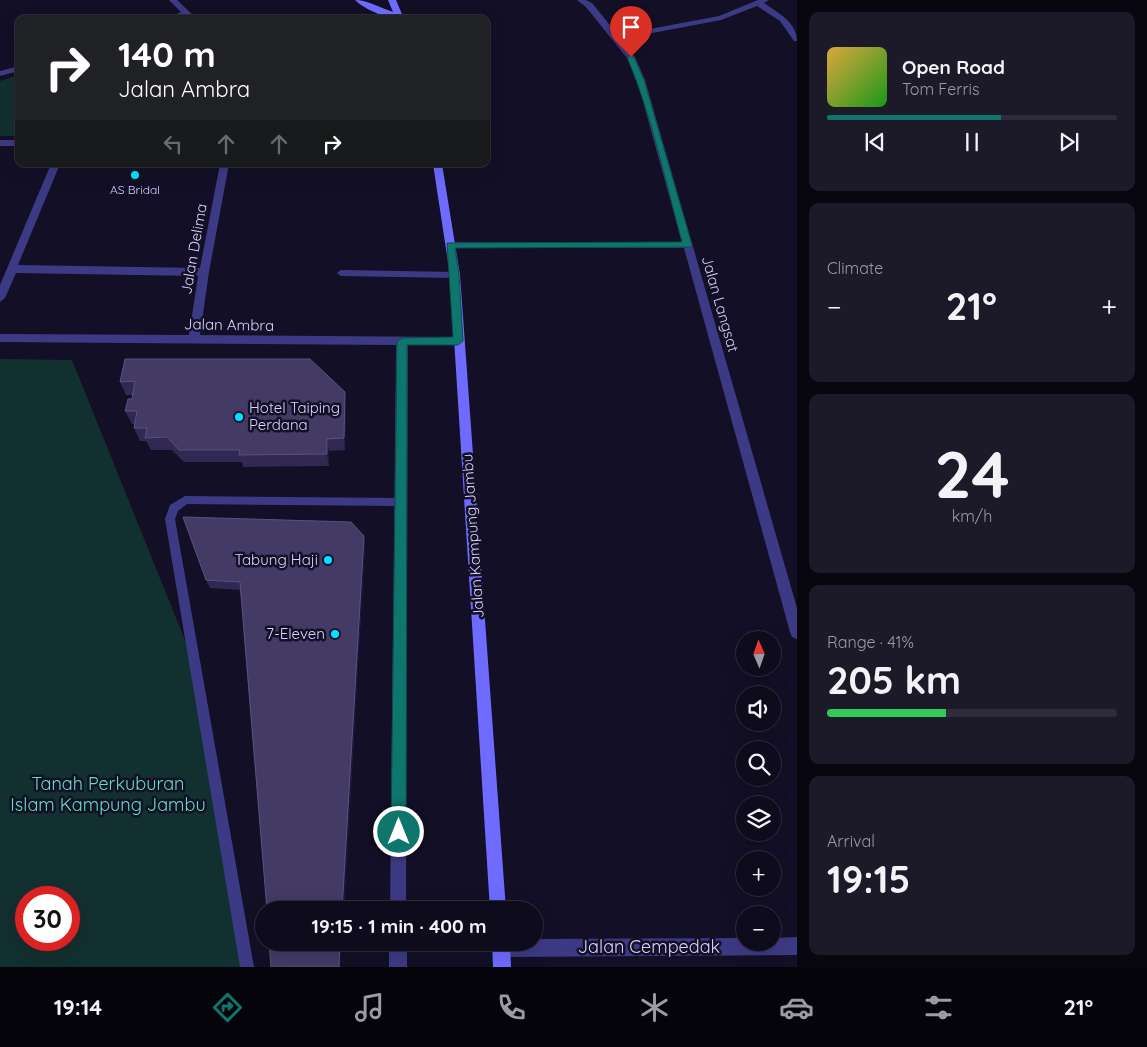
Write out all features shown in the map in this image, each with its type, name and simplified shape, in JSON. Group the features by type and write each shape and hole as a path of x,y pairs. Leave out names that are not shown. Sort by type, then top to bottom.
{"main road":[{"path":"359,0 369,7 393,15"},
{"path":"392,0 398,15"},
{"name":"Jalan Kampung Jambu","path":"437,167 454,275 497,901"},
{"path":"501,951 502,967"}],"street":[{"path":"173,0 189,15"},
{"name":"Jalan Langsat","path":"582,0 588,4 631,57 641,80 792,599 797,632"},
{"path":"615,38 721,18 762,2 783,19 797,39"},
{"path":"0,74 15,69"},
{"path":"0,143 15,143"},
{"path":"0,298 55,167"},
{"name":"Jalan Delima","path":"194,339 204,272 224,167"},
{"path":"450,245 688,245"},
{"path":"13,269 204,272"},
{"name":"Jalan Ambra","path":"0,338 458,341"},
{"path":"398,901 402,342"},
{"name":"Jalan Cempedak","path":"543,945 797,946"},
{"path":"398,951 398,967"}],"lane":[{"path":"340,273 454,275"},
{"path":"247,967 170,519 174,508 185,500 401,502"}],"green space":[{"path":"15,76 15,136 0,136 0,81"},
{"name":"Tanah Perkuburan Islam Kampung Jambu","path":"0,359 72,360 195,665 247,967 0,967"}],"building":[{"name":"Hotel Taiping Perdana","path":"125,359 310,359 345,392 344,438 327,439 327,454 239,455 240,450 179,450 167,437 145,438 147,428 134,428 137,411 125,411 128,399 132,399 135,381 120,382"},
{"path":"183,517 351,522 364,536 343,901 266,901 240,582 206,580"},
{"path":"270,951 340,951 339,967 271,967"}],"place":[{"name":"AS Bridal","path":"135,175"},
{"name":"Hotel Taiping Perdana","path":"239,417"},
{"name":"Tabung Haji","path":"328,560"},
{"name":"7-Eleven","path":"335,634"}],"route":[{"path":"399,832 402,342 458,341 450,245 688,245 641,80 631,57"}]}
